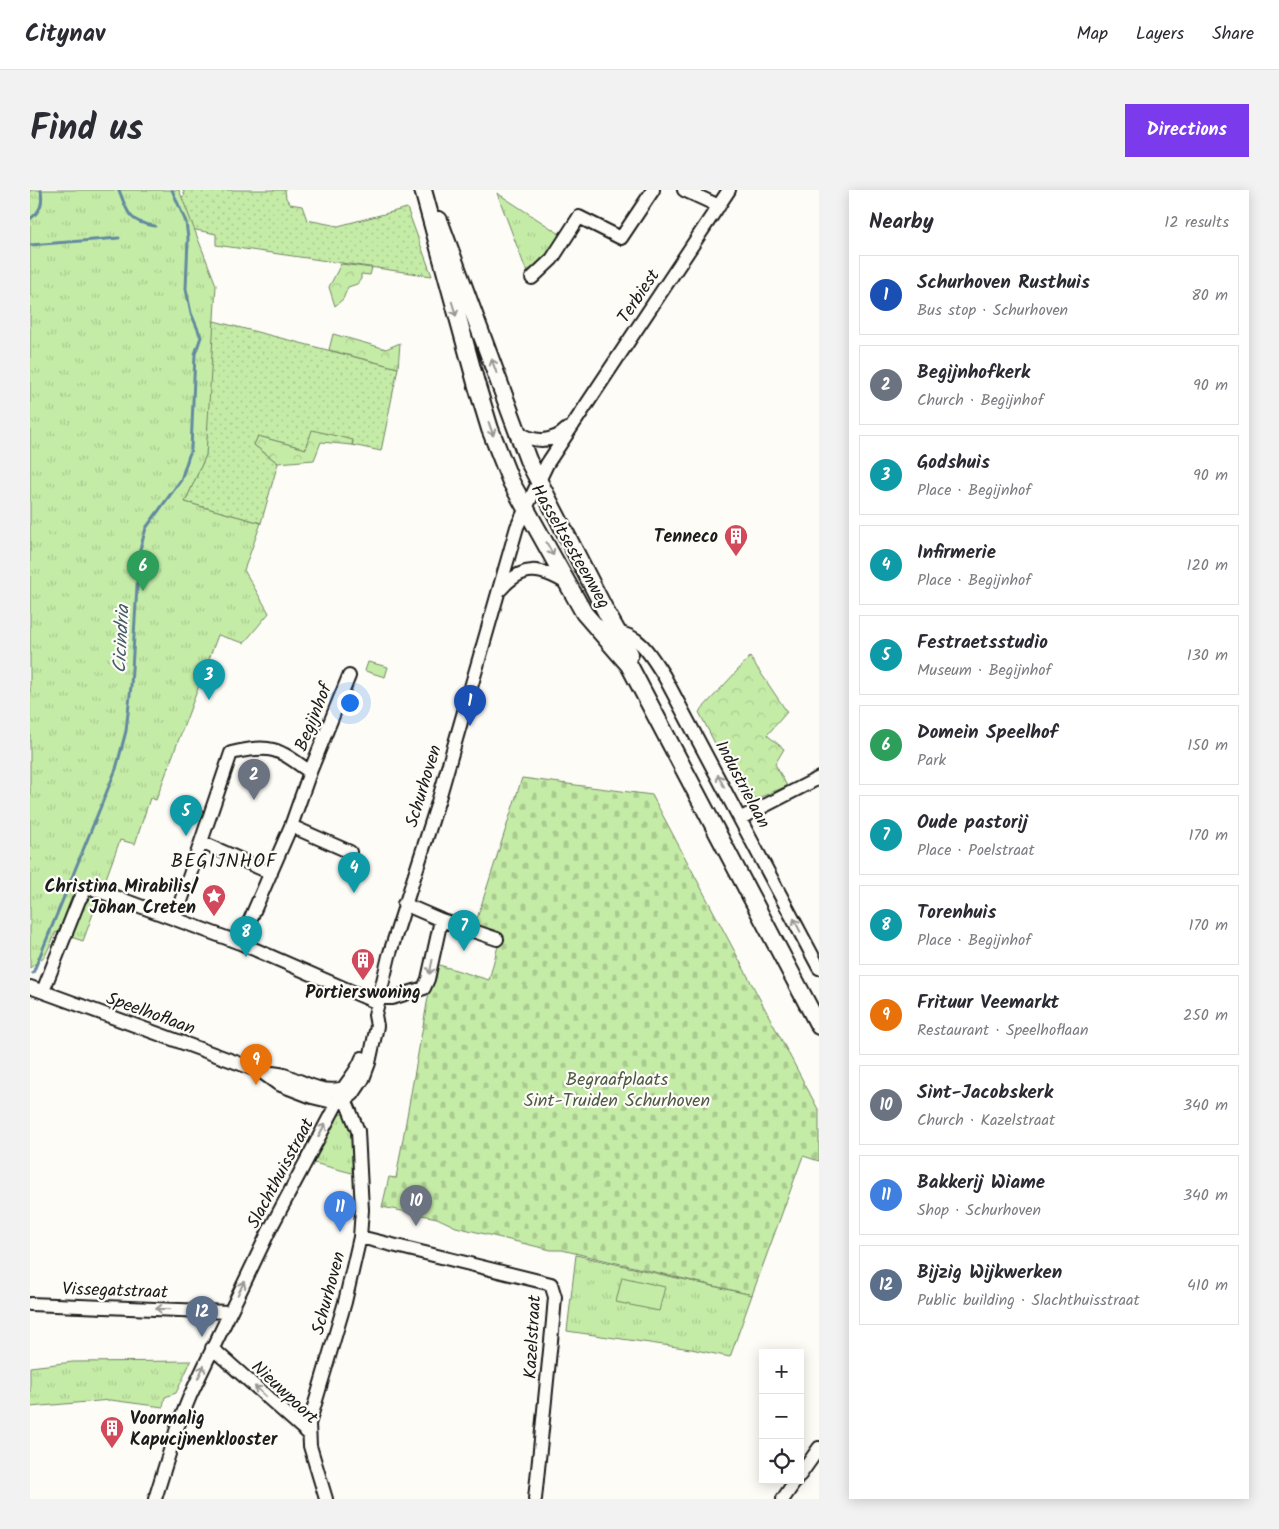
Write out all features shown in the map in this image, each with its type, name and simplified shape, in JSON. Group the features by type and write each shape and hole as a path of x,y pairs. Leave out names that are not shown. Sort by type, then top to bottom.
{"main road":[{"name":"Hasseltsesteenweg","path":"423,190 451,297 490,429 505,467 589,620 630,665 819,1026"},
{"name":"Hasseltsesteenweg","path":"427,190 538,481 819,1012"}],"street":[{"path":"532,278 552,259 579,217 621,238 654,190"},
{"path":"684,190 718,206"},
{"name":"Terbiest","path":"538,481 576,420 729,190"},
{"name":"Terbiest","path":"518,432 537,441 545,440 561,435 576,420"},
{"name":"Schurhoven","path":"309,1434 309,1424 345,1302 360,1237 362,1192 358,1131 341,1097 359,1086 369,1063 377,1026 377,1006 404,904 438,802 514,536 538,481"},
{"path":"497,593 515,574 529,571 547,572 569,584"},
{"name":"Industrielaan","path":"618,633 627,634 636,639 649,653 681,706 819,968"},
{"name":"Begijnhof","path":"240,943 291,826 310,772 349,676"},
{"name":"Begijnhof","path":"175,919 231,753 257,747 272,749 280,751 310,772"},
{"path":"741,818 819,778"},
{"path":"291,826 350,852"},
{"path":"201,842 271,873"},
{"path":"43,991 75,909 86,890 91,888 101,890 240,943 377,1006 392,998 424,988 428,979 441,920"},
{"path":"404,904 441,920 497,938"},
{"name":"Speelhoflaan","path":"30,987 260,1071 282,1075 315,1088 334,1091 341,1097"},
{"name":"Slachthuisstraat","path":"155,1499 177,1428 212,1348 341,1097"},
{"name":"Kazelstraat","path":"360,1237 551,1284 555,1297 535,1499"},
{"name":"Vissegatstraat","path":"30,1304 229,1312"},
{"name":"Nieuwpoort","path":"212,1348 309,1434 326,1499"},
{"path":"804,1469 819,1448"},
{"path":"783,1499 793,1484"}],"green space":[{"path":"30,190 179,190 216,285 206,455 185,502 261,523 244,570 269,613 244,643 218,635 156,800 150,798 135,844 120,840 83,941 56,932 45,956 30,968"},
{"path":"183,190 285,190 286,198 290,204 302,206 307,220 338,226 407,208 432,276 216,245 216,234 181,227 173,203 185,195"},
{"path":"497,193 562,237 547,258 538,266 526,270"},
{"path":"341,264 372,268 370,275 361,274 361,279 357,284 348,287 343,299 335,306 329,287"},
{"path":"210,320 398,368 381,451 352,445 353,441 309,437 306,449 258,436 254,445 278,463 261,523 185,502 206,455"},
{"path":"333,334 386,349 400,343 398,368 329,350"},
{"path":"312,430 353,440 352,445 321,442 314,460 278,463 254,445 258,436 306,449"},
{"path":"750,657 787,712 767,735 784,749 775,764 787,786 756,799 742,796 699,712"},
{"path":"368,662 388,667 385,677 365,671"},
{"name":"Begraafplaats Sint-Truiden Schurhoven","path":"522,778 652,795 819,1111 819,1161 803,1156 752,1295 562,1250 551,1250 456,1227 437,1218 382,1207 389,1177 396,1178 429,992 436,964 489,980 499,942 472,934"},
{"path":"341,1114 347,1116 351,1125 353,1142 352,1173 310,1162 336,1116"},
{"path":"576,1255 752,1295 730,1357 691,1349 567,1331"},
{"path":"622,1277 665,1287 659,1311 616,1302"},
{"path":"191,1361 176,1393 165,1397 163,1407 110,1400 30,1407 30,1367 73,1362"}],"waterway":[{"path":"30,219 37,213 40,206 42,199 41,190"},
{"path":"119,190 130,215 139,222 155,226"},
{"name":"Cicindria","path":"33,973 116,769 126,731 131,686 139,553 146,528 181,480 191,449 195,354 201,337 191,313 186,289 188,238 186,222 172,190"},
{"path":"30,245 119,238"}],"place":[{"name":"Tenneco","path":"736,557"},
{"name":"Domein Speelhof","path":"143,591"},
{"name":"Godshuis","path":"209,700"},
{"name":"Schurhoven Rusthuis","path":"470,726"},
{"name":"Begijnhofkerk","path":"254,800"},
{"name":"Festraetsstudio","path":"186,836"},
{"name":"Infirmerie","path":"354,893"},
{"name":"Christina Mirabilis/ Johan Creten","path":"214,917"},
{"name":"Oude pastorij","path":"464,951"},
{"name":"Torenhuis","path":"246,957"},
{"name":"Portierswoning","path":"363,981"},
{"name":"Frituur Veemarkt","path":"256,1085"},
{"name":"Sint-Jacobskerk","path":"416,1226"},
{"name":"Bakkerij Wiame","path":"340,1232"},
{"name":"Bijzig Wijkwerken","path":"202,1337"},
{"name":"Voormalig Kapucijnenklooster","path":"112,1449"}],"district":[{"name":"BEGIJNHOF","path":"224,860"}]}
